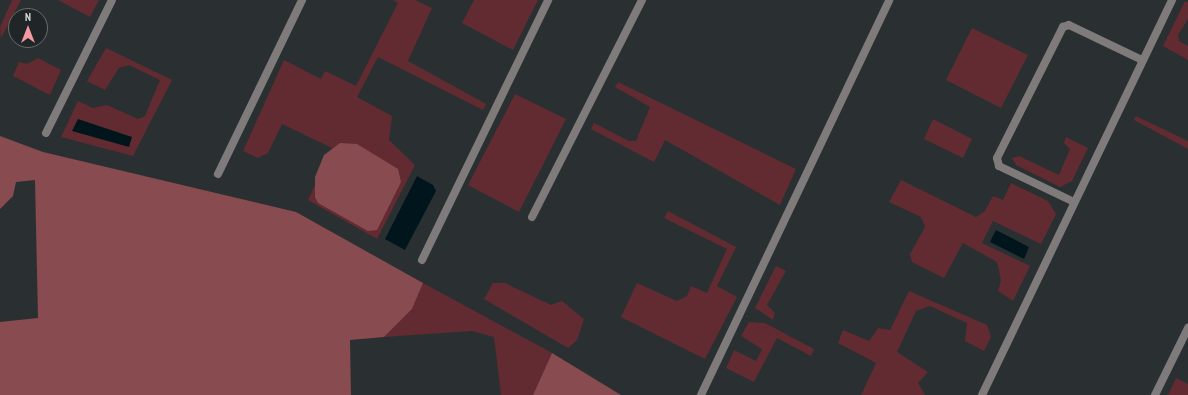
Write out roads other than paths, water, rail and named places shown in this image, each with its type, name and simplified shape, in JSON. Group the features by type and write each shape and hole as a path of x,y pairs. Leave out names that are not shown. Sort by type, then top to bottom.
{"street":[{"path":"46,134 112,0"},
{"path":"218,174 302,0"},
{"path":"422,260 548,0"},
{"path":"532,217 642,0"},
{"path":"701,395 888,0"},
{"path":"982,395 1072,201 1172,0"},
{"path":"1072,201 999,166 998,158 1004,145 1063,27 1069,25 1142,60"},
{"path":"1156,395 1188,328"}],"water":[{"path":"78,119 132,137 129,147 72,131"},
{"path":"417,176 433,185 436,191 405,250 385,239"},
{"path":"996,230 1029,247 1024,259 990,242"}]}
